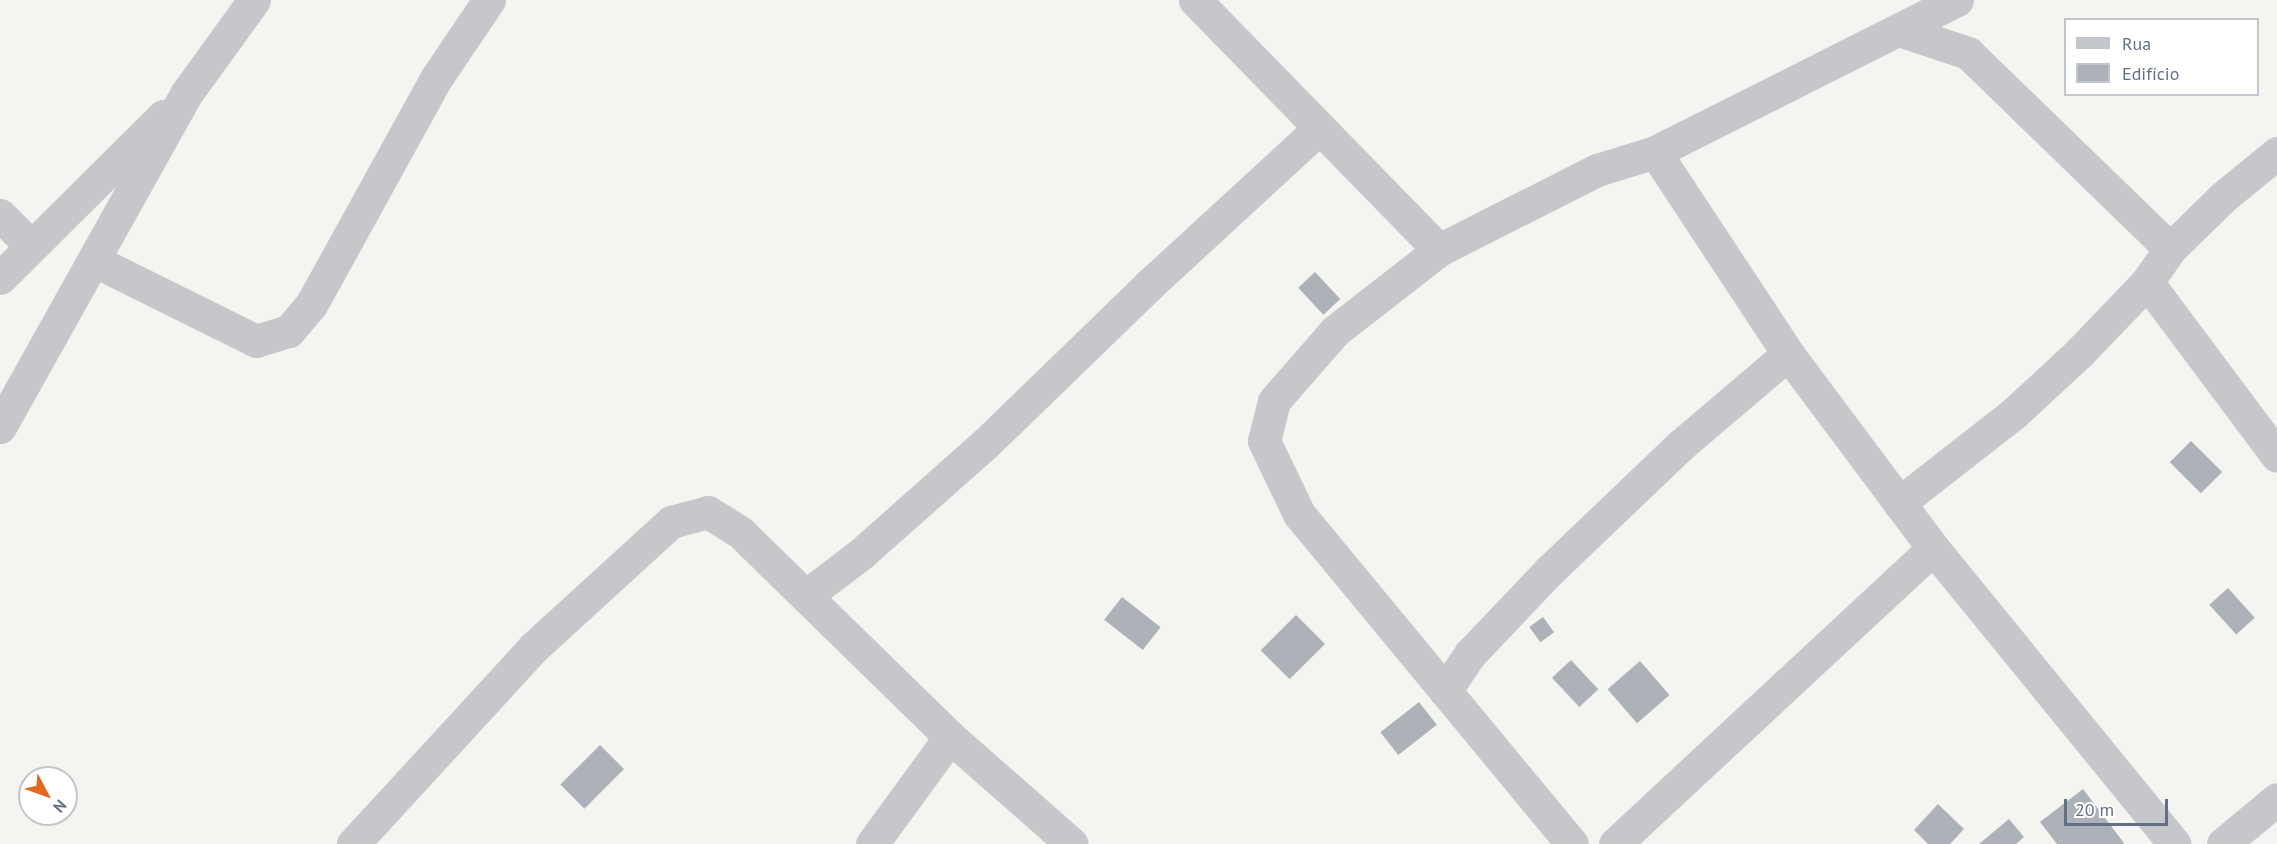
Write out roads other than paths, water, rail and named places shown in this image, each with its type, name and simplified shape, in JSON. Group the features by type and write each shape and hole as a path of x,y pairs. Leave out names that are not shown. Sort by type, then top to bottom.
{"street":[{"path":"0,427 186,94 253,0"},
{"path":"94,261 256,341 289,331 311,305 437,77 489,0"},
{"path":"1195,0 1439,250"},
{"path":"1572,844 1299,514 1264,441 1274,401 1335,331 1439,250 1597,170 1655,152 1902,31 1959,0 1968,53"},
{"path":"1902,31 1968,53 2170,249"},
{"path":"0,278 30,245 186,94"},
{"path":"807,595 862,553 986,443 1149,285 1320,128"},
{"path":"1655,152 1788,354 1899,503 2174,844"},
{"path":"1899,503 2013,414 2079,353 2147,282 2170,249 2222,198 2277,153"},
{"path":"0,215 30,245"},
{"path":"2147,282 2277,456"},
{"path":"1445,692 1470,654 1517,602 1681,445 1788,354"},
{"path":"352,844 533,648 671,522 708,512 740,532 807,595 950,738 1072,844"},
{"path":"1615,844 1933,548"},
{"path":"872,844 950,738"},
{"path":"2223,844 2277,799"}]}
